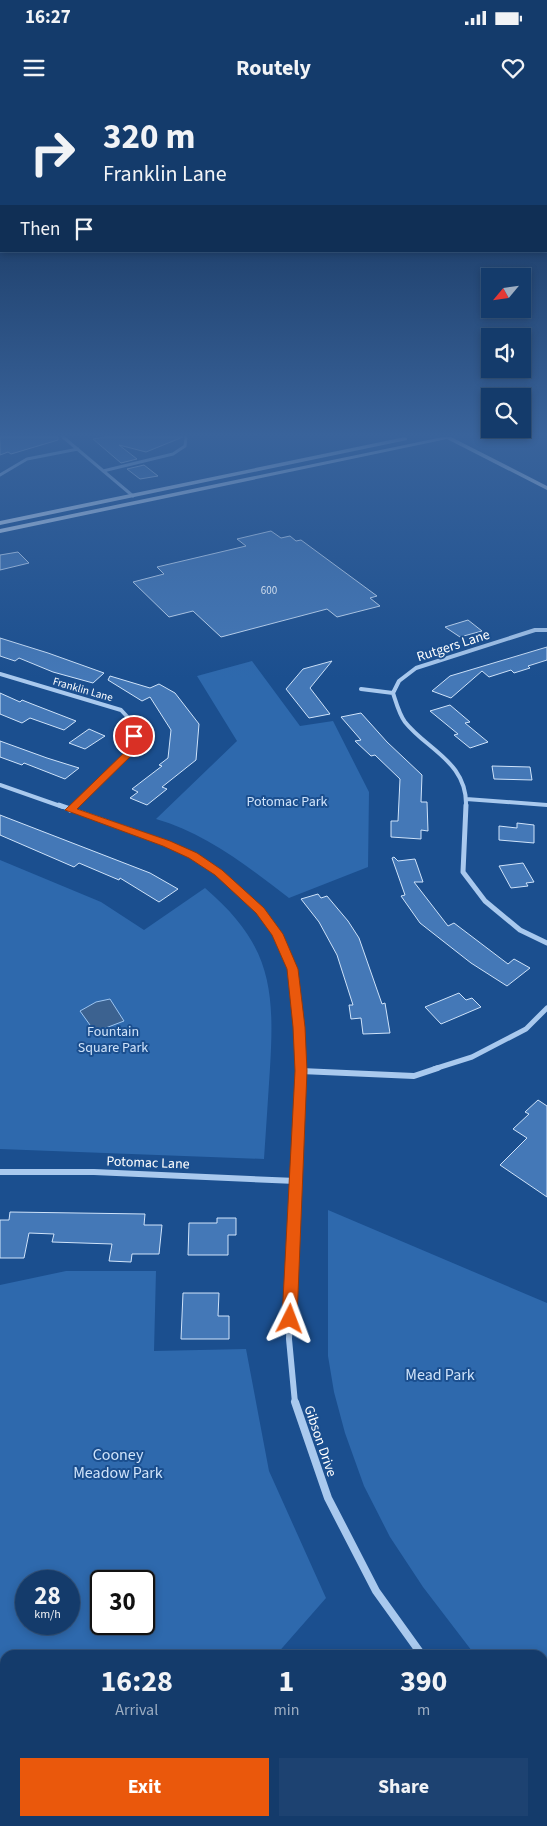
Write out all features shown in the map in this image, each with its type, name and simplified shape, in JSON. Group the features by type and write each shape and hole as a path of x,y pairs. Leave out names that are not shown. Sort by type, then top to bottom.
{"main road":[{"path":"0,523 27,518"},
{"path":"0,531 64,518"}],"street":[{"name":"Rutgers Lane","path":"393,693 399,681 416,668 535,630 547,630"},
{"name":"Franklin Lane","path":"0,674 121,710 134,724 135,748 70,810"},
{"path":"361,689 393,693 404,721 449,761 464,789 466,799 463,872 485,901 520,930 547,943"},
{"name":"Gibson Drive","path":"0,785 167,844 193,856 236,886 260,910 277,934 293,969 300,1036 301,1071 289,1339 296,1408 328,1498 376,1591 418,1650"},
{"path":"466,799 547,805"},
{"path":"301,1071 414,1076 472,1057 526,1029 547,1008"},
{"name":"Potomac Lane","path":"0,1172 94,1172 296,1181"}],"green space":[{"name":"Potomac Park","path":"252,661 300,726 333,721 369,792 368,867 289,898 226,852 192,833 156,819 237,741 197,676"},
{"name":"Fountain Square Park","path":"0,860 101,902 144,930 205,888 227,908 243,928 255,948 264,968 269,990 271,1039 264,1159 0,1149"},
{"name":"Mead Park","path":"328,1210 547,1303 547,1650 471,1650 423,1587 390,1537 364,1486 345,1433 334,1392 328,1356"},
{"name":"Cooney Meadow Park","path":"66,1271 156,1271 154,1351 246,1349 269,1471 326,1598 280,1650 0,1650 0,1285"}],"shaded area":[{"path":"110,999 124,1021 95,1032 80,1011 96,1002"}],"building":[{"path":"271,531 281,538 290,536 296,541 301,540 377,596 370,598 380,606 337,617 327,609 221,637 193,611 169,617 133,582 164,574 157,567 246,546 237,539"},
{"path":"18,552 29,563 0,570 0,555"},
{"path":"468,620 482,631 460,637 445,627"},
{"path":"0,638 104,673 93,683 53,672 19,658 15,661 0,656"},
{"path":"547,647 547,660 528,666 530,668 514,673 511,670 489,677 482,671 451,698 432,691 450,676"},
{"path":"332,661 310,688 330,714 309,718 286,689 303,669"},
{"path":"110,676 150,688 159,684 175,693 199,724 196,760 162,787 167,789 147,805 130,798 138,792 132,789 162,766 159,765 168,758 171,730 150,697 142,701 108,680"},
{"path":"0,693 20,702 22,700 76,721 64,730 30,718 22,723 0,714"},
{"path":"450,705 470,722 465,723 488,742 470,748 454,735 458,734 430,711"},
{"path":"361,713 387,742 422,775 421,802 427,802 428,831 421,830 421,839 391,837 391,821 398,821 400,779 375,755 371,756 355,741 361,740 341,717"},
{"path":"89,729 105,736 85,749 69,743"},
{"path":"0,741 79,768 65,779 24,763 22,765 0,757"},
{"path":"492,766 530,767 532,780 494,779"},
{"path":"0,815 150,873 178,889 159,902 120,878 119,880 79,863 74,867 0,835"},
{"path":"517,823 534,825 534,843 499,840 499,826 517,828"},
{"path":"394,857 398,861 415,859 423,882 414,882 448,926 454,923 508,964 514,959 530,968 507,986 471,963 420,923 401,896 405,895 392,858"},
{"path":"523,863 534,882 526,883 528,886 511,888 499,866"},
{"path":"318,894 321,898 327,896 348,921 359,938 382,1004 385,1003 390,1033 363,1034 361,1018 351,1019 349,1005 353,1005 337,955 319,922 301,899"},
{"path":"459,993 466,1000 472,998 481,1007 441,1024 425,1007"},
{"path":"538,1100 547,1106 547,1197 500,1165 527,1138 513,1129 529,1114 525,1112"},
{"path":"10,1212 145,1214 144,1225 162,1225 159,1254 132,1254 131,1262 109,1261 112,1244 52,1242 54,1234 29,1233 24,1258 0,1258 0,1220 9,1220"},
{"path":"217,1218 236,1218 236,1235 228,1235 228,1255 188,1255 189,1223 217,1223"},
{"path":"183,1293 219,1293 218,1316 229,1316 229,1339 181,1339"}],"route":[{"path":"134,736 135,748 70,810 167,844 193,856 218,873 236,886 260,910 277,934 293,969 301,1045 301,1071 290,1319"}]}
